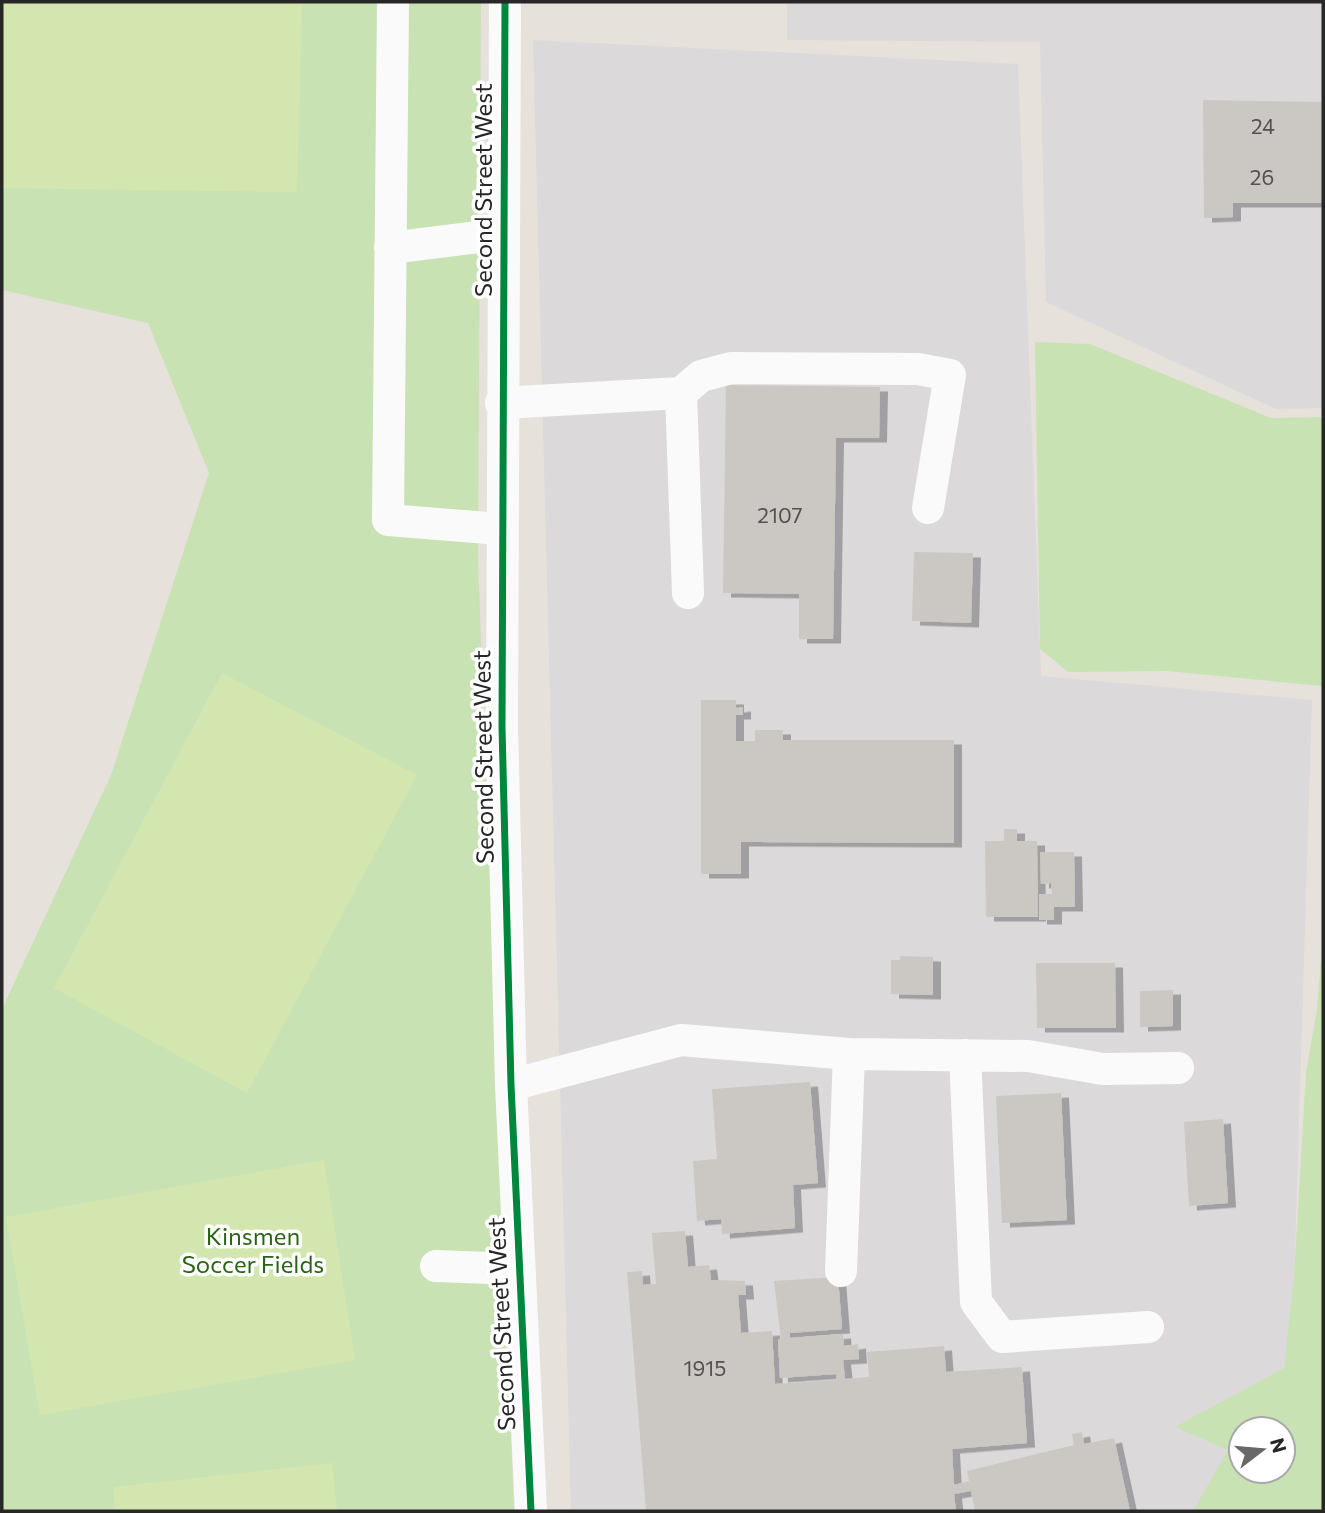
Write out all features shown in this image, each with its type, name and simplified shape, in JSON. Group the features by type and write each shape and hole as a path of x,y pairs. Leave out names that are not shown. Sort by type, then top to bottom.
{"street":[{"path":"393,2 388,520 501,529"},
{"name":"Second Street West","path":"505,2 501,529 511,1086 531,1511"},
{"path":"390,248 503,234"},
{"path":"501,403 681,393 701,376 731,368 918,369 950,375 929,508"},
{"path":"681,393 688,593"},
{"path":"511,1086 681,1040 849,1054 1028,1056 1103,1069 1178,1068"},
{"path":"841,1271 849,1054"},
{"path":"965,1055 976,1302 1002,1337 1148,1327"},
{"path":"436,1266 518,1269"}],"shaded area":[{"path":"787,2 1323,2 1323,408 1276,409 1046,302 1040,42 787,40"},
{"path":"533,40 1018,64 1041,676 1312,700 1290,1415 1227,1415 1227,1485 1288,1485 1287,1511 571,1511"}],"green space":[{"name":"Kinsmen Soccer Fields","path":"2,2 481,2 478,562 514,1511 2,1511 2,1009 111,775 209,473 148,323 2,290"},
{"path":"2,2 302,2 297,192 2,188"},
{"path":"1035,342 1090,344 1271,418 1323,417 1323,686 1167,671 1068,672 1040,649"},
{"path":"222,673 417,775 247,1093 54,988"},
{"path":"1323,934 1323,1511 1193,1511 1227,1452 1227,1485 1297,1485 1297,1415 1227,1415 1227,1450 1175,1427 1284,1368 1294,1277 1306,1073 1317,1009"},
{"path":"324,1160 355,1360 40,1415 6,1217"},
{"path":"332,1463 337,1511 115,1511 113,1487"}],"building":[{"path":"1203,100 1323,102 1323,203 1233,203 1233,217 1204,218"},
{"path":"726,385 880,387 879,438 836,438 833,639 799,639 799,594 723,593"},
{"path":"914,552 973,553 971,623 912,621"},
{"path":"701,700 736,700 736,708 743,707 743,715 736,715 736,741 755,741 755,730 783,730 783,740 954,740 954,843 741,842 741,874 701,874"},
{"path":"1004,829 1017,829 1017,841 1037,841 1038,917 986,917 985,841 1004,841"},
{"path":"1040,852 1074,852 1075,907 1054,907 1054,920 1039,920 1039,894 1052,894 1051,883 1041,884"},
{"path":"900,956 933,957 933,995 891,994 891,960 900,960"},
{"path":"1036,963 1115,963 1116,1028 1037,1028"},
{"path":"1173,990 1173,1026 1140,1027 1140,991"},
{"path":"810,1082 818,1183 793,1185 795,1228 722,1234 721,1219 697,1221 693,1161 717,1159 712,1089"},
{"path":"1061,1093 1067,1220 1002,1223 996,1096"},
{"path":"1223,1119 1228,1203 1189,1206 1184,1122"},
{"path":"685,1231 688,1267 709,1265 711,1280 745,1281 746,1295 738,1295 741,1333 772,1331 775,1384 837,1380 836,1374 780,1378 778,1339 781,1339 774,1281 838,1277 842,1329 790,1333 790,1338 843,1334 844,1346 858,1344 859,1359 843,1360 845,1379 869,1377 867,1352 944,1346 946,1372 1022,1367 1027,1443 952,1449 954,1485 969,1481 967,1471 1074,1445 1072,1434 1082,1432 1084,1444 1114,1438 1130,1511 975,1511 971,1491 954,1494 956,1511 646,1511 627,1272 642,1271 643,1285 656,1284 652,1233"}],"cycle path":[{"path":"505,2 502,727 511,1085 531,1511"}]}
